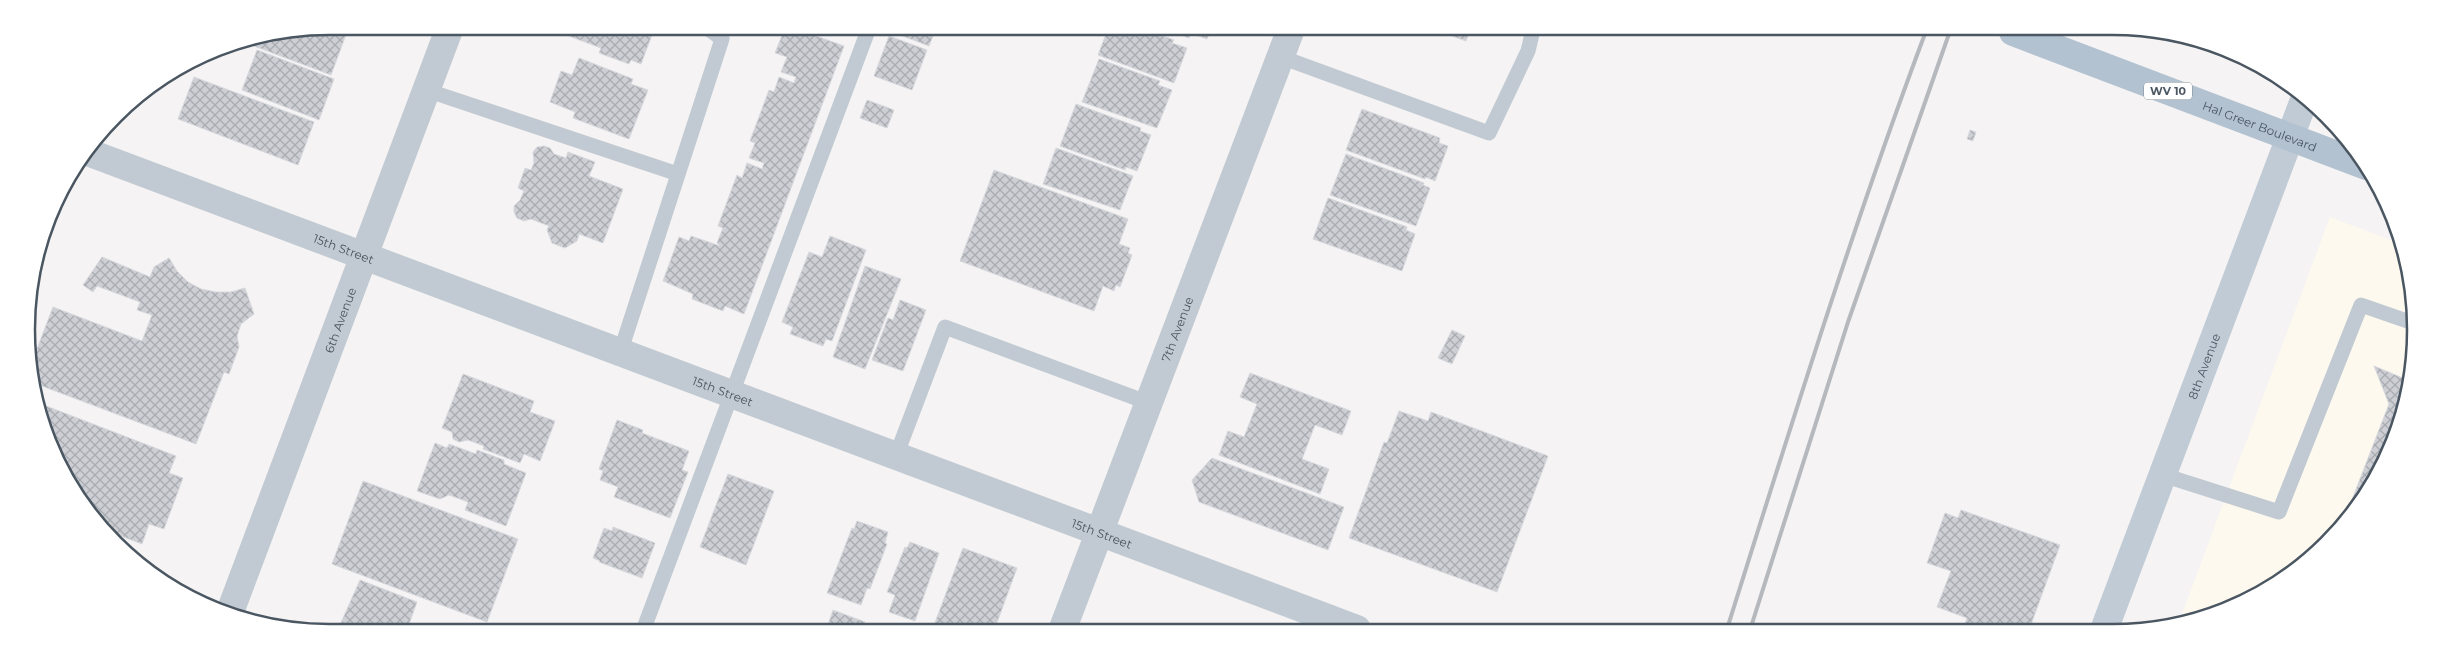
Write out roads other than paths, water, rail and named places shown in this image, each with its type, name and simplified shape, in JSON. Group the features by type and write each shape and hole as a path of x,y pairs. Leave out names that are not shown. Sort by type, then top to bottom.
{"main road":[{"name":"Hal Greer Boulevard","path":"2021,35 2354,161"},
{"name":"8th Avenue","path":"2106,624 2302,104"}],"street":[{"name":"6th Avenue","path":"232,607 447,35"},
{"name":"7th Avenue","path":"1065,624 1289,35"},
{"name":"15th Street","path":"93,154 1344,624"}],"lane":[{"path":"620,353 722,39 717,35"},
{"path":"645,624 866,35"},
{"path":"1280,57 1489,133 1528,51 1532,35"},
{"path":"426,90 678,174"},
{"path":"2163,474 2279,512 2361,305 2407,321"},
{"path":"896,456 945,327 1149,403"}],"railway":[{"path":"1729,624 1847,254 1925,35"},
{"path":"1752,624 1848,322 1949,35"}]}
